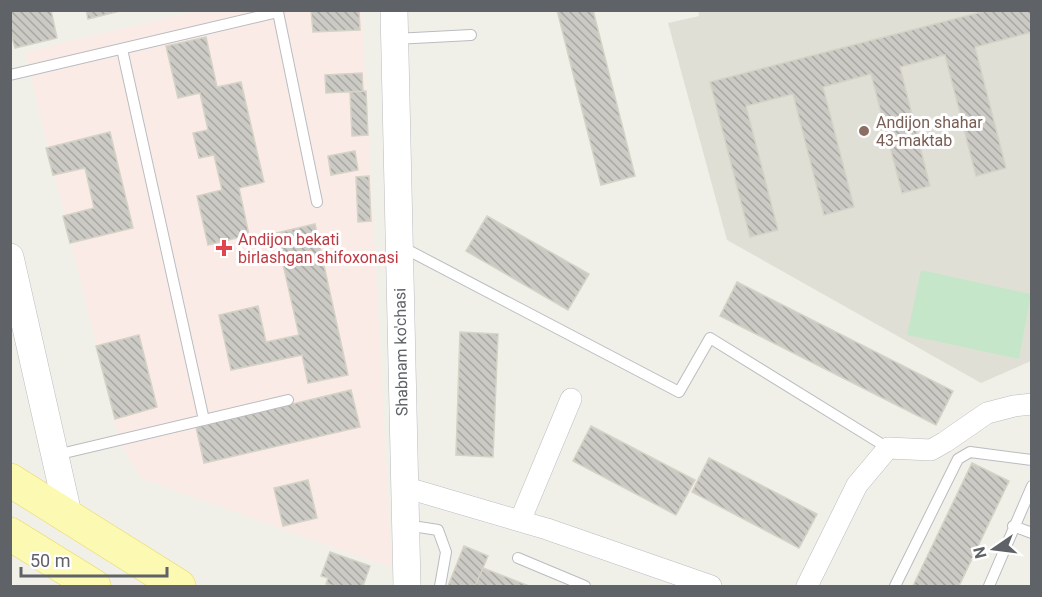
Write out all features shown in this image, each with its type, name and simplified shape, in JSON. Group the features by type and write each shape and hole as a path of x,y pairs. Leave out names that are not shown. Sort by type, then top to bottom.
{"main road":[{"path":"10,480 179,586"},
{"path":"10,534 78,582"}],"street":[{"name":"Shabnam ko'chasi","path":"394,10 407,586"},
{"path":"10,257 69,518"},
{"path":"520,521 571,399"},
{"path":"807,586 857,484 888,448 931,450 987,413 1014,405 1032,404"},
{"path":"404,487 520,521 711,586"}],"lane":[{"path":"10,75 278,12 317,201"},
{"path":"395,39 471,35"},
{"path":"122,49 204,420"},
{"path":"399,246 679,392 710,338 888,448"},
{"path":"56,455 288,400"},
{"path":"895,586 958,459 970,452 1032,460"},
{"path":"989,586 1013,525 1032,486"},
{"path":"405,525 438,530 446,552 440,586"},
{"path":"1013,525 1032,533"},
{"path":"518,558 585,586"}],"shaded area":[{"name":"Andijon shahar 43-maktab","path":"698,10 1031,11 1031,361 981,383 727,240 668,23 699,16"},
{"name":"Аndijon bekati birlashgan shifoxonasi","path":"196,11 362,11 392,568 143,479 120,444 25,52"}],"green space":[{"path":"921,270 1031,294 1019,359 907,335"}],"building":[{"path":"10,10 51,10 57,38 15,48 10,31"},
{"path":"86,10 124,10 88,19"},
{"path":"311,10 359,10 360,30 313,32"},
{"path":"557,10 593,10 635,176 601,185"},
{"path":"989,10 1032,10 1032,32 975,47 1006,168 976,176 945,55 900,67 930,186 902,193 871,74 823,87 854,207 824,215 793,94 746,106 778,230 750,237 710,82"},
{"path":"206,37 217,87 241,82 264,182 239,188 249,235 208,245 197,196 222,190 214,155 199,158 193,133 208,130 200,93 178,98 166,46"},
{"path":"362,73 363,91 326,93 325,75"},
{"path":"366,91 368,135 352,136 350,92"},
{"path":"110,132 133,228 70,243 63,216 94,208 85,168 53,175 46,148"},
{"path":"355,151 358,170 331,175 328,156"},
{"path":"369,176 371,221 358,222 356,177"},
{"path":"487,216 589,274 568,310 466,251"},
{"path":"315,224 348,375 308,383 302,355 231,370 219,315 258,306 266,342 299,335 276,233"},
{"path":"737,282 953,391 936,425 720,316"},
{"path":"460,332 498,334 493,457 456,455"},
{"path":"139,335 157,407 115,419 96,346"},
{"path":"351,390 360,427 204,463 196,427"},
{"path":"591,426 695,480 676,515 573,461"},
{"path":"709,458 817,514 799,548 692,492"},
{"path":"972,463 1009,481 959,586 913,586"},
{"path":"308,480 317,518 283,526 274,488"},
{"path":"464,546 488,556 475,586 448,586"},
{"path":"330,552 370,566 363,586 326,584 328,578 321,576"},
{"path":"483,568 529,586 475,586"}],"place":[{"name":"Andijon shahar 43-maktab","path":"864,131"},
{"name":"Аndijon bekati birlashgan shifoxonasi","path":"224,248"}]}
